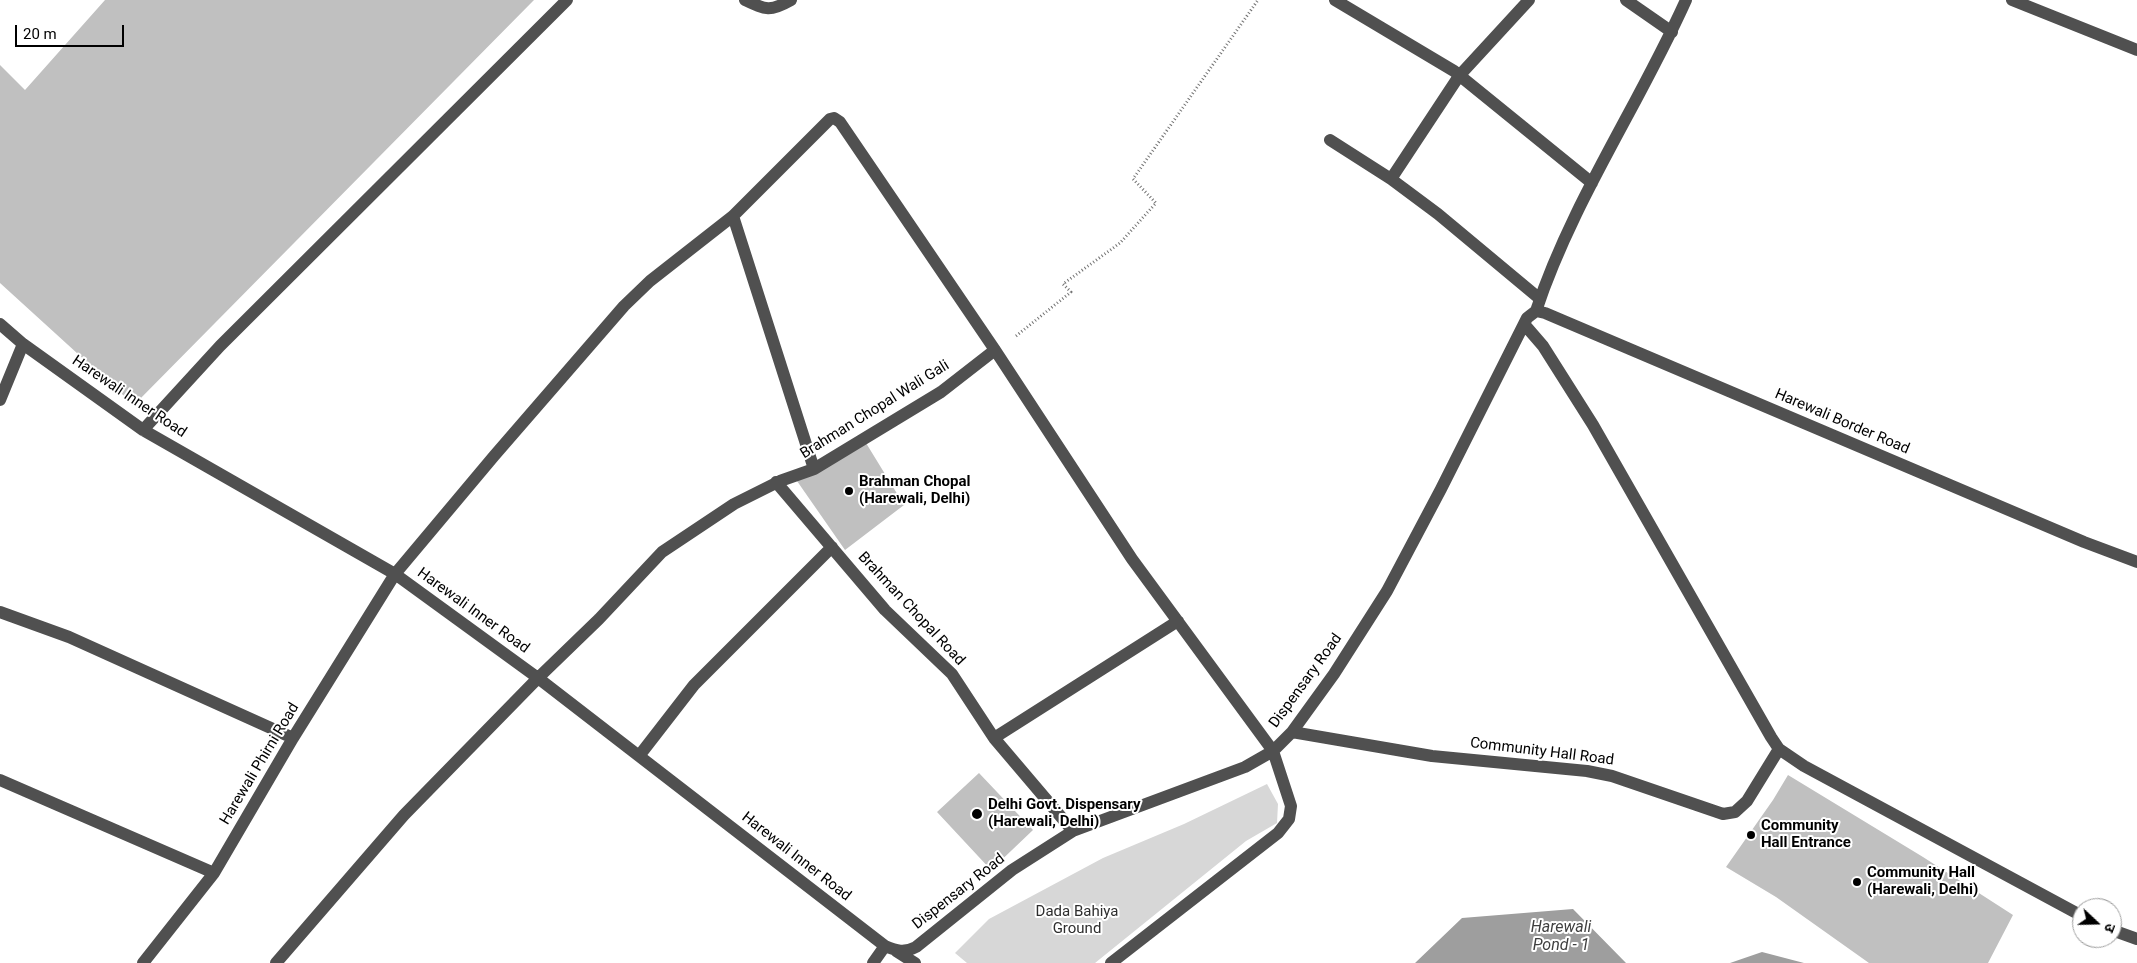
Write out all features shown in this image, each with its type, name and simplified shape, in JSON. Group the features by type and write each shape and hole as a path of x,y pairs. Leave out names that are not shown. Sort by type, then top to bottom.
{"street":[{"path":"143,430 220,346 567,0"},
{"path":"744,0 764,10 777,8 791,0"},
{"path":"1335,0 1420,50 1459,76 1592,184"},
{"path":"1391,179 1459,76 1529,0"},
{"path":"1626,0 1672,32"},
{"path":"1330,140 1391,179 1438,214 1538,305 1548,275 1592,184 1672,32 1686,0"},
{"path":"2012,0 2136,47"},
{"name":"Harewali Phirni Road","path":"143,963 214,874 293,738 395,574 624,306 650,281 733,216 830,119 834,118 840,122 995,350"},
{"path":"733,216 814,469"},
{"name":"Dispensary Road","path":"896,950 916,947 1012,870 1073,831 1245,767 1273,751 1292,732 1334,674 1387,591 1527,318 1538,305"},
{"name":"Harewali Border Road","path":"1538,305 1554,317 2084,542 2137,562"},
{"name":"Harewali Inner Road","path":"0,324 23,344 143,430 395,574 538,678 915,963"},
{"path":"1524,324 1543,346 1593,426 1779,749 1812,771 2072,911"},
{"path":"0,400 23,344"},
{"path":"995,350 1132,559 1273,751 1291,806 1289,819 1278,833 1111,963"},
{"name":"Brahman Chopal Wali Gali","path":"276,963 404,815 538,678 599,619 662,552 734,504 776,482 814,469 941,392 995,350"},
{"name":"Brahman Chopal Road","path":"776,482 885,610 952,674 994,738 1073,831"},
{"path":"639,756 694,686 832,547"},
{"path":"0,612 69,638 293,738"},
{"path":"994,738 1178,621"},
{"name":"Community Hall Road","path":"1292,732 1432,756 1587,771 1612,776 1723,814 1736,812 1747,801 1779,749"},
{"path":"0,780 214,874"},
{"path":"2122,934 2137,939"},
{"path":"873,963 896,950"}],"path":[{"path":"995,350 1071,292 1063,284 1120,243 1156,203 1133,179 1258,0"}],"green space":[{"name":"Dada Bahiya Ground","path":"1267,784 1278,804 1277,823 1246,841 1095,963 967,963 955,953 989,919 1103,858 1184,824"}],"water":[{"name":"Harewali Pond - 1","path":"1573,909 1626,963 1415,963 1462,918"},
{"path":"1762,952 1804,963 1730,963"}],"building":[{"path":"105,0 534,0 134,405 0,283 0,65 25,90"},
{"name":"Brahman Chopal (Harewali, Delhi)","path":"866,443 904,505 845,550 797,481"},
{"path":"979,773 1033,830 991,870 937,812"},
{"name":"Community Hall (Harewali, Delhi)","path":"1788,775 1923,857 2013,915 1988,963 1869,963 1776,897 1726,867 1773,800"}],"place":[{"name":"Brahman Chopal (Harewali, Delhi)","path":"849,491"},
{"name":"Delhi Govt. Dispensary (Harewali, Delhi)","path":"977,814"},
{"name":"Community Hall Entrance","path":"1751,835"},
{"name":"Community Hall (Harewali, Delhi)","path":"1857,882"}]}
